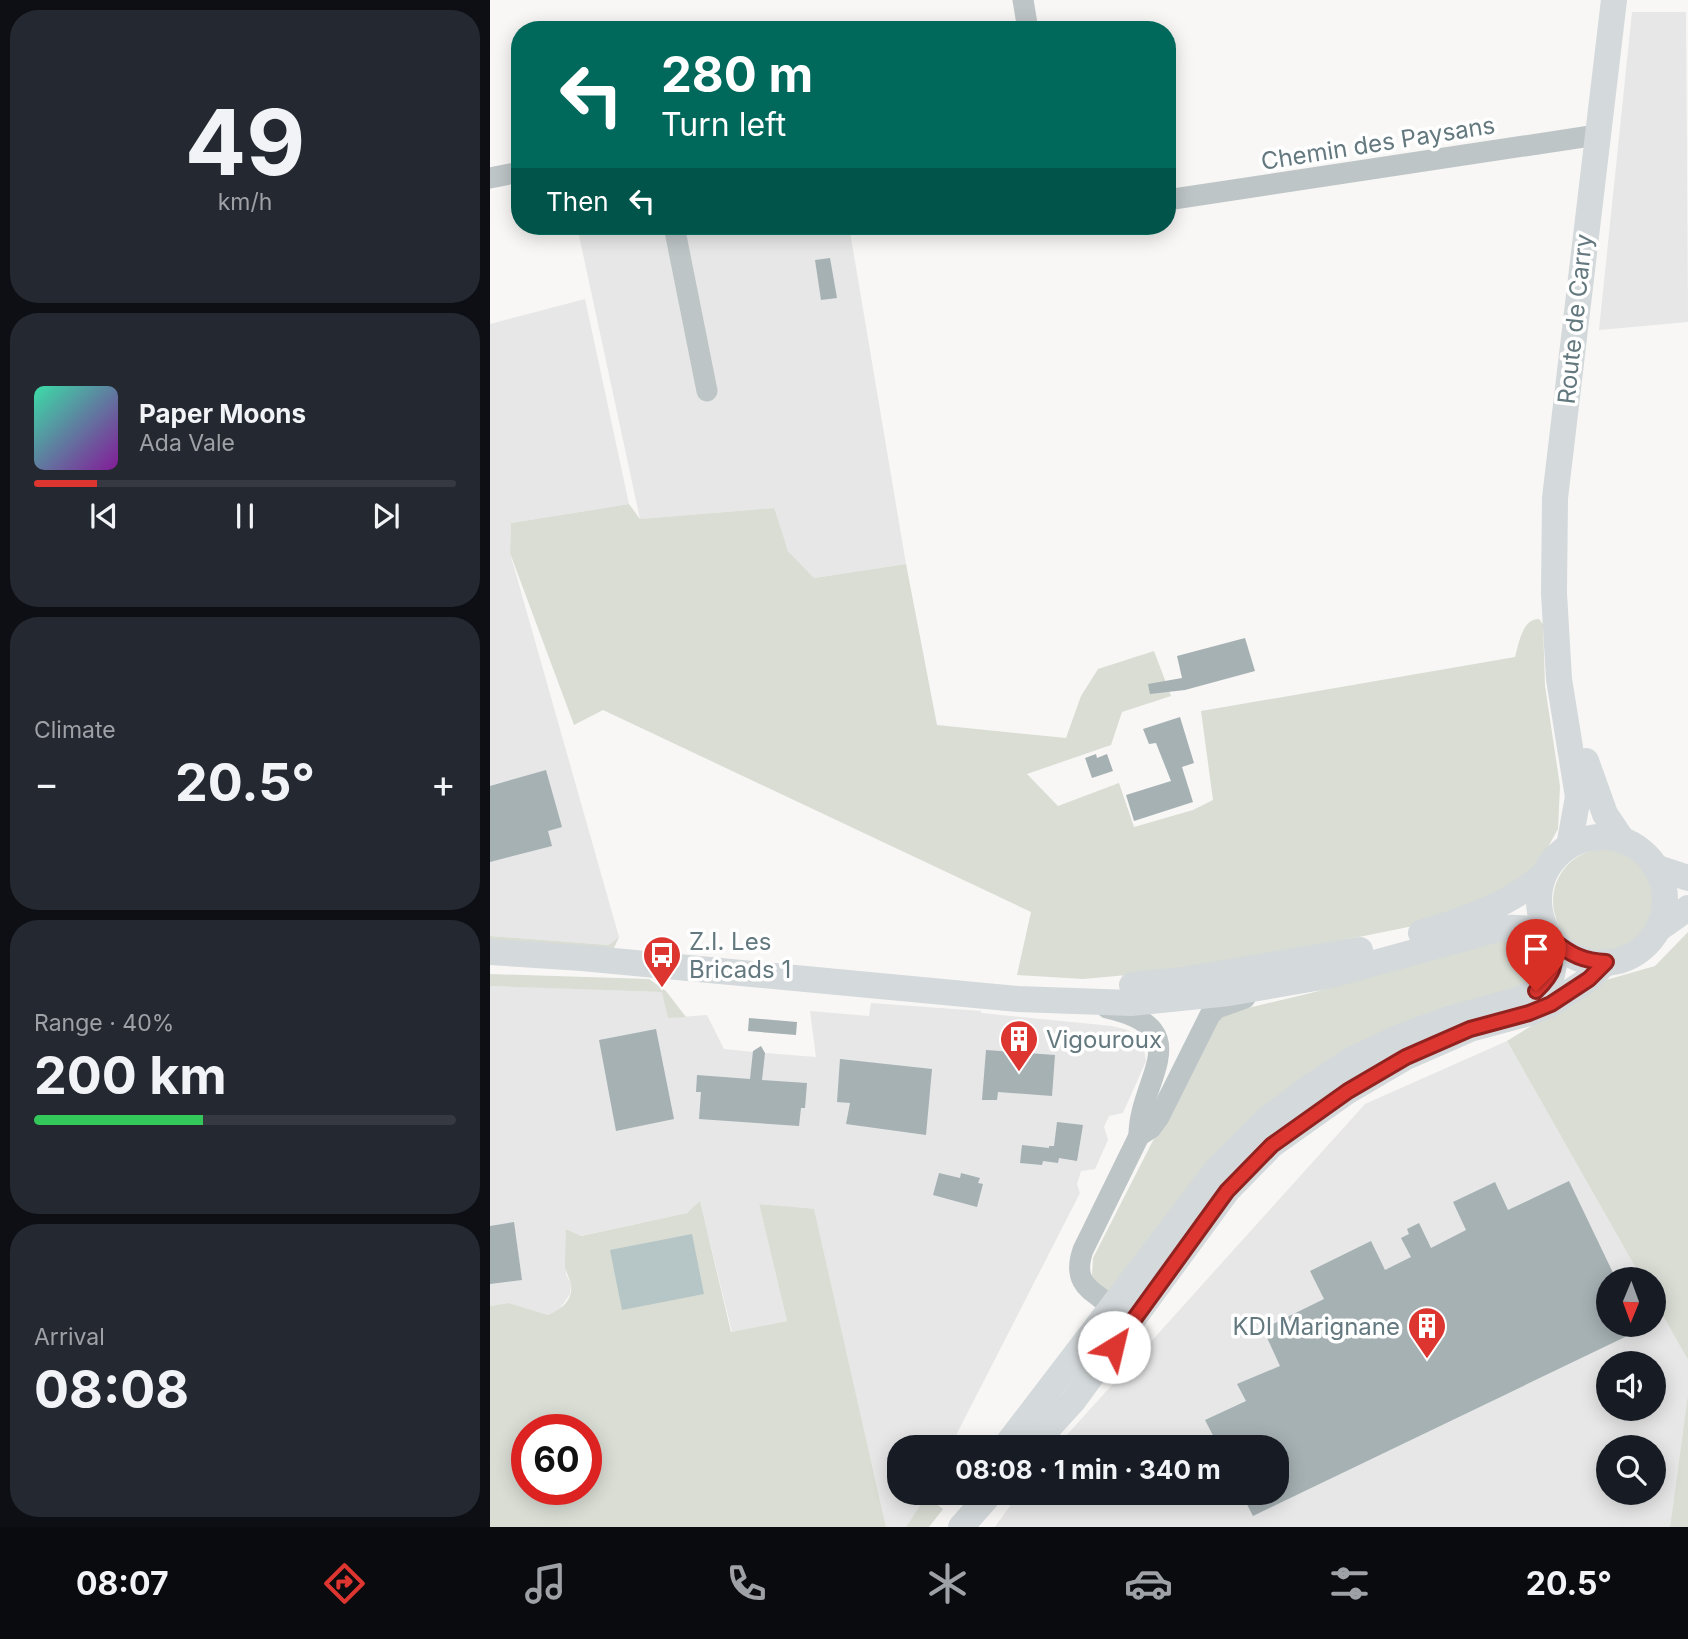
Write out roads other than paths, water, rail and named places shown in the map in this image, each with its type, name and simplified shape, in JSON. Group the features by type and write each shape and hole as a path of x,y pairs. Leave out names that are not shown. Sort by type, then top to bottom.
{"main road":[{"name":"Route de Carry","path":"1569,846 1578,797 1559,680 1554,581 1555,498 1614,0"},
{"name":"Route de Carry","path":"1557,638 1594,789 1605,814 1623,841"},
{"path":"490,953 582,958 634,965 1018,999 1131,1003 1181,999 1326,976 1502,928 1535,929 1552,938 1569,953 1587,961 1606,962 1634,954 1647,943 1663,914 1665,898 1662,881 1655,867 1641,851 1623,841 1596,838 1569,846 1559,853 1544,874 1531,886 1496,907 1436,928 1354,951 1183,980 1019,990 857,983"},
{"path":"1655,867 1688,878"},
{"path":"1014,1435 1114,1308 1218,1168 1265,1121 1351,1060 1399,1037 1449,1019 1518,1000 1536,991 1552,975 1555,960 1552,938 1542,922 1539,906 1539,889 1544,874"},
{"path":"1657,929 1688,908"},
{"path":"1042,1435 1073,1401 1114,1347 1227,1191 1272,1145 1348,1091 1406,1057 1470,1029 1529,1013 1551,1004 1589,979 1606,962"},
{"path":"490,964 634,965"},
{"path":"943,1527 960,1505"},
{"path":"961,1527 980,1505"}],"street":[{"path":"1023,0 1026,21"},
{"name":"Chemin des Paysans","path":"1176,199 1597,135"},
{"path":"490,178 511,174"},
{"path":"676,235 707,391"},
{"path":"1139,1136 1151,1128 1159,1117 1210,1015 1226,1004 1293,982"},
{"path":"1080,1002 1146,1023 1156,1035 1160,1057 1140,1112 1139,1136 1080,1261 1084,1282 1094,1294 1114,1308 1119,1317 1114,1347"}],"place":[{"name":"Z.I. Les Bricads 1","path":"662,989"},
{"name":"Vigouroux","path":"1019,1073"},
{"name":"KDI Marignane","path":"1427,1360"}]}
